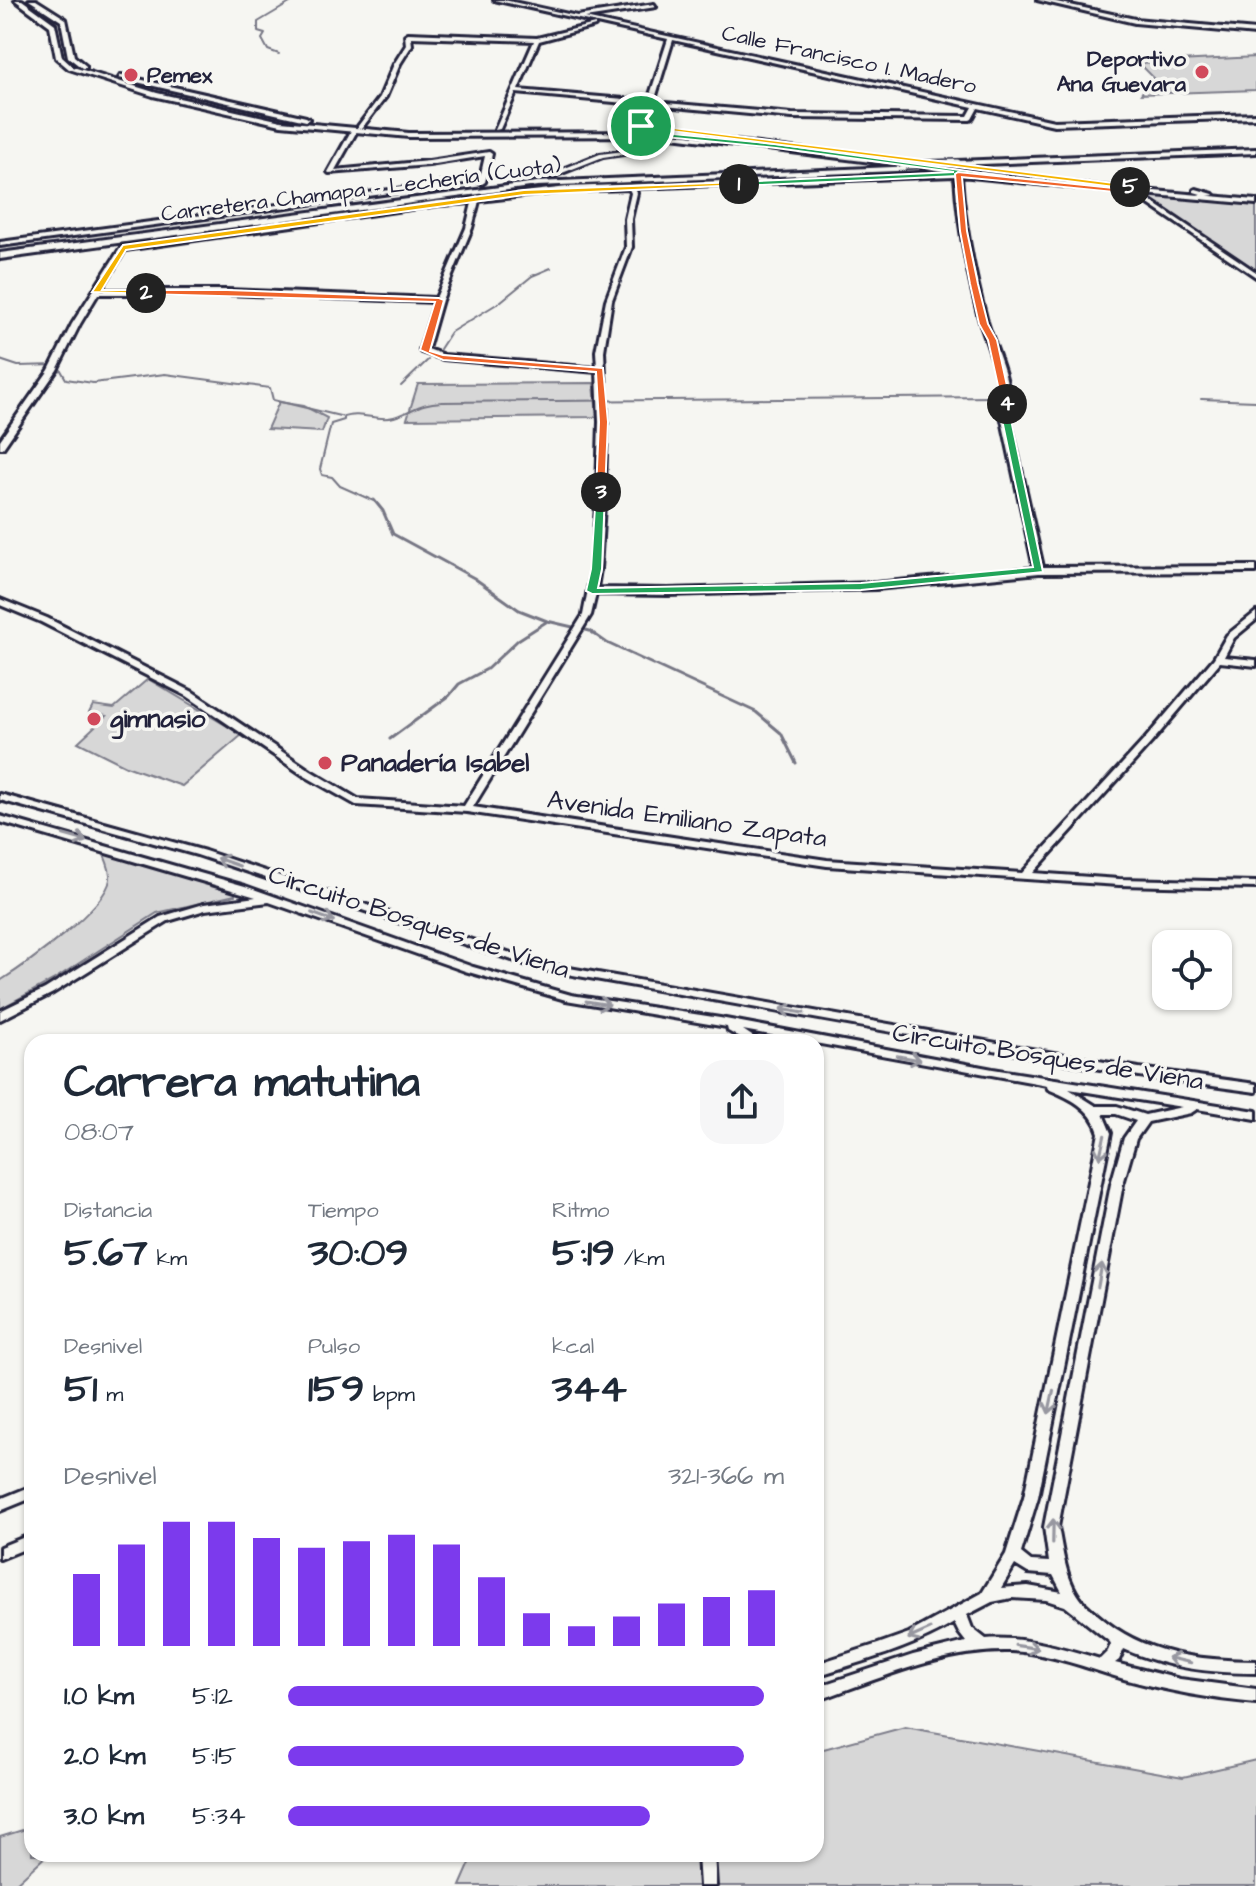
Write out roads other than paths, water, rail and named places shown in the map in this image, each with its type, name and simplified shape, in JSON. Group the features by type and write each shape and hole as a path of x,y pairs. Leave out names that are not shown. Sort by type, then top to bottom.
{"highway":[{"name":"Carretera Chamapa - Lechería (Cuota)","path":"0,254 534,181 1256,152"},
{"name":"Carretera Chamapa - Lechería (Cuota)","path":"0,254 537,184 960,164"}],"main road":[{"path":"18,0 53,25 59,58 67,66 145,93 281,123 440,135 639,129 1048,183 1134,192 1256,195"},
{"path":"32,0 64,20 71,57 80,65 228,103 357,129 639,129 1256,202"}],"street":[{"name":"Calle Francisco I. Madero","path":"497,0 1054,123 1256,116"},
{"path":"571,18 654,6 643,0"},
{"path":"1040,0 1130,19 1256,32"},
{"path":"0,244 483,180 489,154 429,163 332,169 357,129 383,97 409,45 408,35 537,40 597,24"},
{"path":"497,129 537,40"},
{"path":"552,175 602,155 635,151 639,129 670,40"},
{"path":"515,91 792,116 970,118 976,107"},
{"path":"212,108 228,103"},
{"path":"958,174 963,231 974,284 1007,399 1005,415 1039,570"},
{"path":"0,446 55,367 123,248 550,190 958,174 1048,183"},
{"path":"467,809 537,693 559,663 583,621 592,591 601,489 600,351 609,300 629,247 628,219 634,193 631,187"},
{"path":"1134,192 1145,188"},
{"path":"1134,192 1256,275"},
{"path":"476,198 469,228 439,300 424,350 443,357 600,370"},
{"path":"96,292 439,300"},
{"path":"592,591 834,587 1039,570 1256,569"},
{"name":"Avenida Emiliano Zapata","path":"0,602 44,620 190,694 343,796 372,804 467,809 827,863 1188,886 1256,885"},
{"path":"1026,875 1128,765 1218,659 1230,637 1256,615"},
{"path":"1218,659 1256,663"},
{"path":"0,812 7,807 5,798"},
{"name":"Circuito Bosques de Viena","path":"5,798 201,853 539,966 1139,1072 1256,1088"},
{"path":"29,826 25,821 27,814 42,808"},
{"name":"Circuito Bosques de Viena","path":"0,819 272,898 524,987 570,998 778,1034"},
{"path":"0,1016 49,991 164,919 204,907 272,898"},
{"path":"360,931 368,926 377,912"},
{"path":"409,947 422,927"},
{"path":"720,998 714,1021 739,1034"},
{"name":"Circuito Bosques de Viena","path":"824,1043 1256,1115"},
{"path":"824,1046 833,1045"},
{"path":"824,1667 914,1638 960,1615 989,1595 1013,1555 1031,1497 1105,1133 1103,1121 1094,1110 1037,1080"},
{"path":"1094,1110 1117,1110 1144,1119 1206,1107"},
{"path":"1075,1604 1058,1569 1051,1527 1117,1184 1130,1138 1144,1119"},
{"path":"0,1505 24,1495"},
{"path":"0,1553 24,1543"},
{"path":"1013,1555 1028,1567 1058,1569"},
{"path":"989,1595 1015,1592 1037,1594 1075,1604 1116,1637 1157,1655 1188,1663 1256,1667"},
{"path":"960,1615 969,1637 982,1645"},
{"path":"1102,1666 1114,1655 1119,1644 1116,1637"},
{"path":"824,1692 982,1645 1034,1647 1160,1683 1218,1694 1256,1696"},
{"path":"706,1862 708,1886"}],"waterway":[{"path":"279,54 268,50 262,39 265,34 258,32 258,22 295,0"},
{"path":"440,349 451,332 500,302 532,276 551,268"},
{"path":"0,360 18,366 58,365 66,379 93,383 165,374 270,388 273,400 344,417"},
{"path":"401,386 428,360"},
{"path":"344,417 388,418 442,402 997,397"},
{"path":"1201,399 1256,401"},
{"path":"344,417 344,420 331,424 320,469 322,475 332,477 340,486 375,502"},
{"path":"375,502 393,534 474,578 519,610 547,621 590,631 607,643 756,712 781,733 796,763"},
{"path":"390,739 449,696 459,684 487,669 518,640 546,622"}],"place":[{"name":"Deportivo Ana Guevara","path":"1202,72"},
{"name":"Pemex","path":"131,75"},
{"name":"gimnasio","path":"94,719"},
{"name":"Panadería Isabel","path":"325,763"}]}
